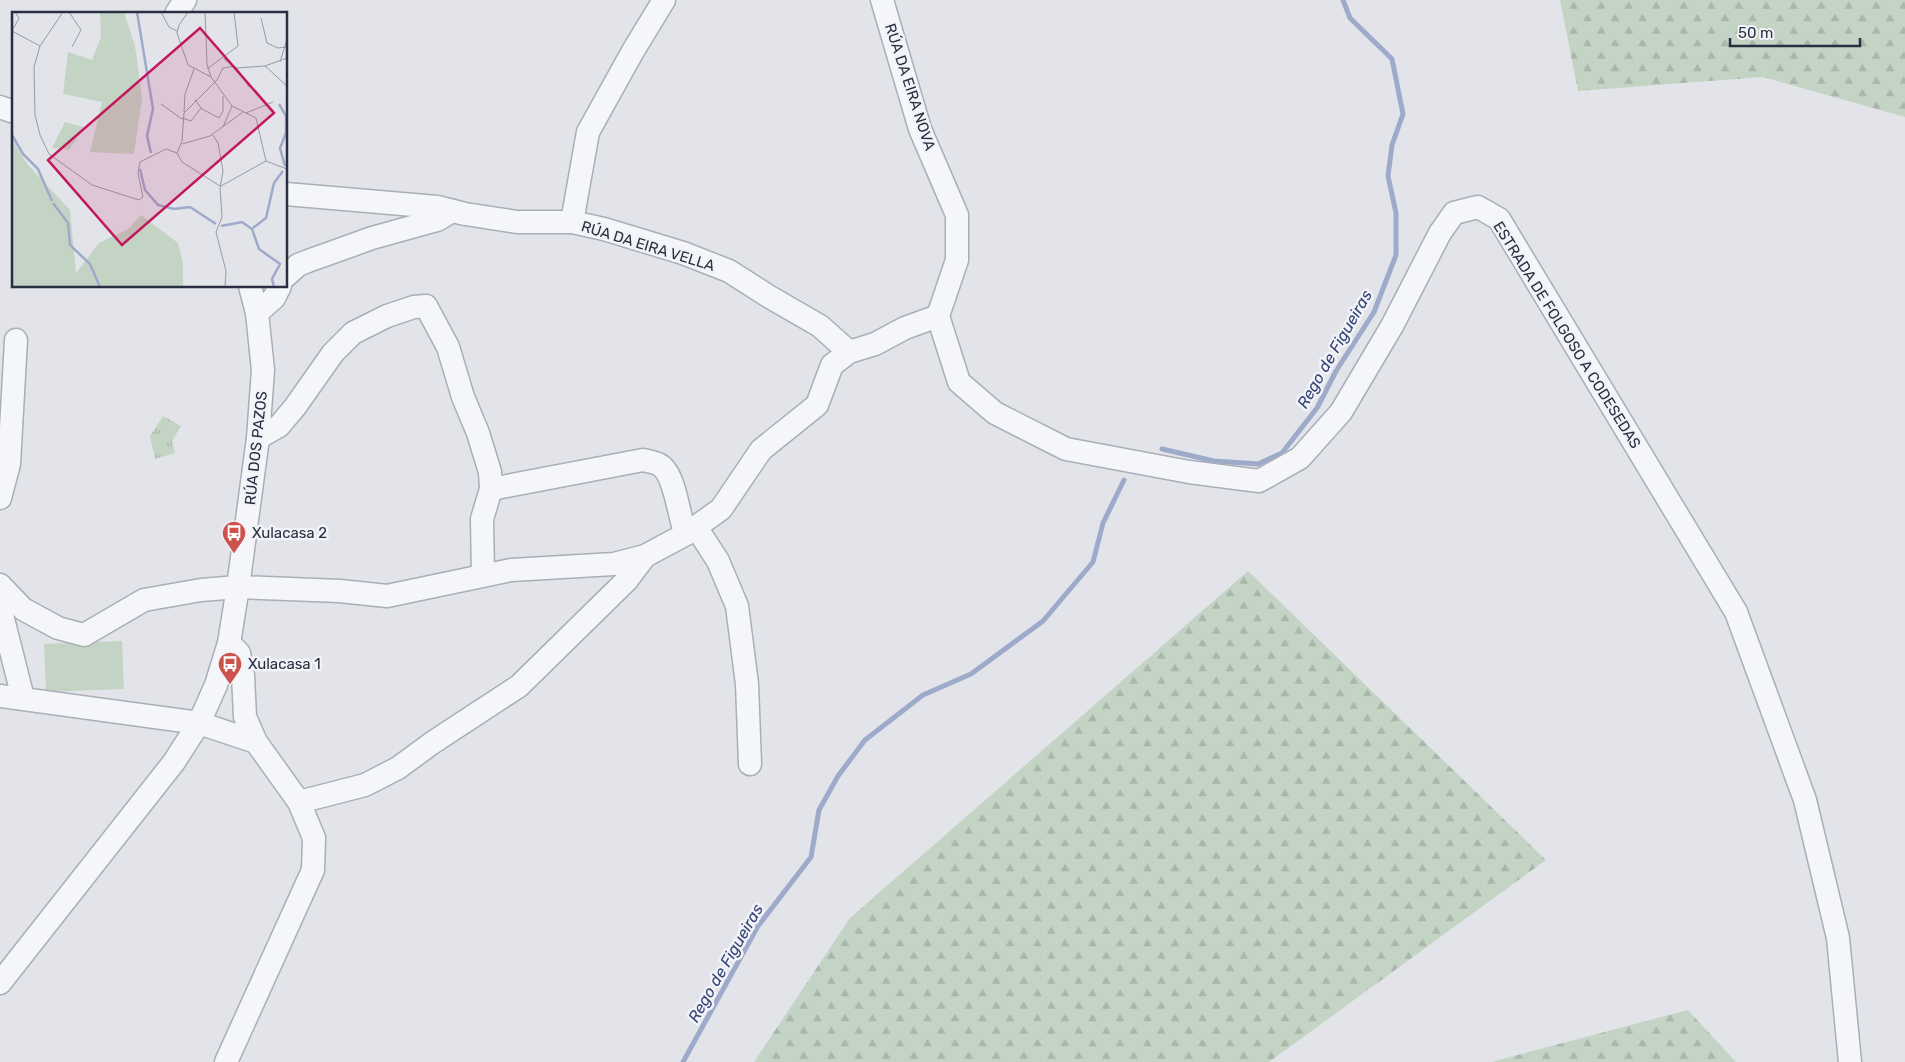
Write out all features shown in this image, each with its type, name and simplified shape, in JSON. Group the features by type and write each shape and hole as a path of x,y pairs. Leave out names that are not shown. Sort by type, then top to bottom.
{"street":[{"path":"177,12 185,0"},
{"name":"RÚA DA EIRA VELLA","path":"572,222 588,132 664,0"},
{"name":"RÚA DA EIRA NOVA","path":"882,0 920,129 958,215 956,260 938,316"},
{"path":"0,107 12,111"},
{"name":"RÚA DA EIRA VELLA","path":"288,194 437,207 517,222 572,222 604,229 683,253 729,271 820,326 849,352"},
{"name":"ESTRADA DE FOLGOSO A CODESEDAS","path":"938,316 959,382 995,413 1066,448 1189,472 1259,481 1300,458 1341,412 1392,326 1440,233 1454,213 1478,207 1499,219 1736,612 1805,800 1838,938 1850,1062"},
{"path":"288,274 298,265 308,261 372,238 437,220 452,211"},
{"name":"RÚA DOS PAZOS","path":"0,983 174,762 199,723 216,685 228,643 238,587 258,438 263,370 258,313 251,288"},
{"path":"258,313 274,298 279,288"},
{"path":"258,438 279,426 305,394 333,354 353,333 387,316 414,307 426,306 448,347 463,397 478,433 490,472 491,489 482,519 483,575"},
{"path":"0,585 22,609 58,628 84,635 144,600 201,590 238,587 340,591 387,596 511,570 614,564 645,556 691,530 721,510 761,450 817,405 832,366 849,352 875,344 905,328 938,316"},
{"path":"0,498 8,464 16,340"},
{"path":"491,489 642,460 660,465 671,479 680,522 691,530 718,561 737,606 747,684 750,764"},
{"path":"299,802 364,785 398,768 432,743 519,686 627,580 645,556"},
{"path":"0,607 23,698"},
{"path":"226,1062 313,870 314,838 299,802 256,742 245,716 243,675 239,653 228,643"},
{"path":"0,696 199,723 256,742"}],"green space":[{"path":"1560,0 1905,0 1905,117 1763,77 1578,91"},
{"path":"163,416 181,426 172,441 175,453 155,459 150,436"},
{"path":"1248,571 1546,860 1269,1062 754,1062 850,918"},
{"path":"122,641 124,689 46,692 44,644"},
{"path":"1688,1010 1736,1062 1491,1062"}],"waterway":[{"name":"Rego de Figueiras","path":"1162,449 1214,461 1258,464 1282,453 1317,408 1336,371 1374,312 1396,255 1396,213 1388,176 1392,145 1403,114 1392,59 1350,18 1343,0"},
{"name":"Rego de Figueiras","path":"683,1062 758,926 811,857 819,810 838,776 865,740 923,695 971,674 1043,621 1093,562 1103,523 1124,480"}],"place":[{"name":"Xulacasa 2","path":"234,554"},
{"name":"Xulacasa 1","path":"230,685"}]}
